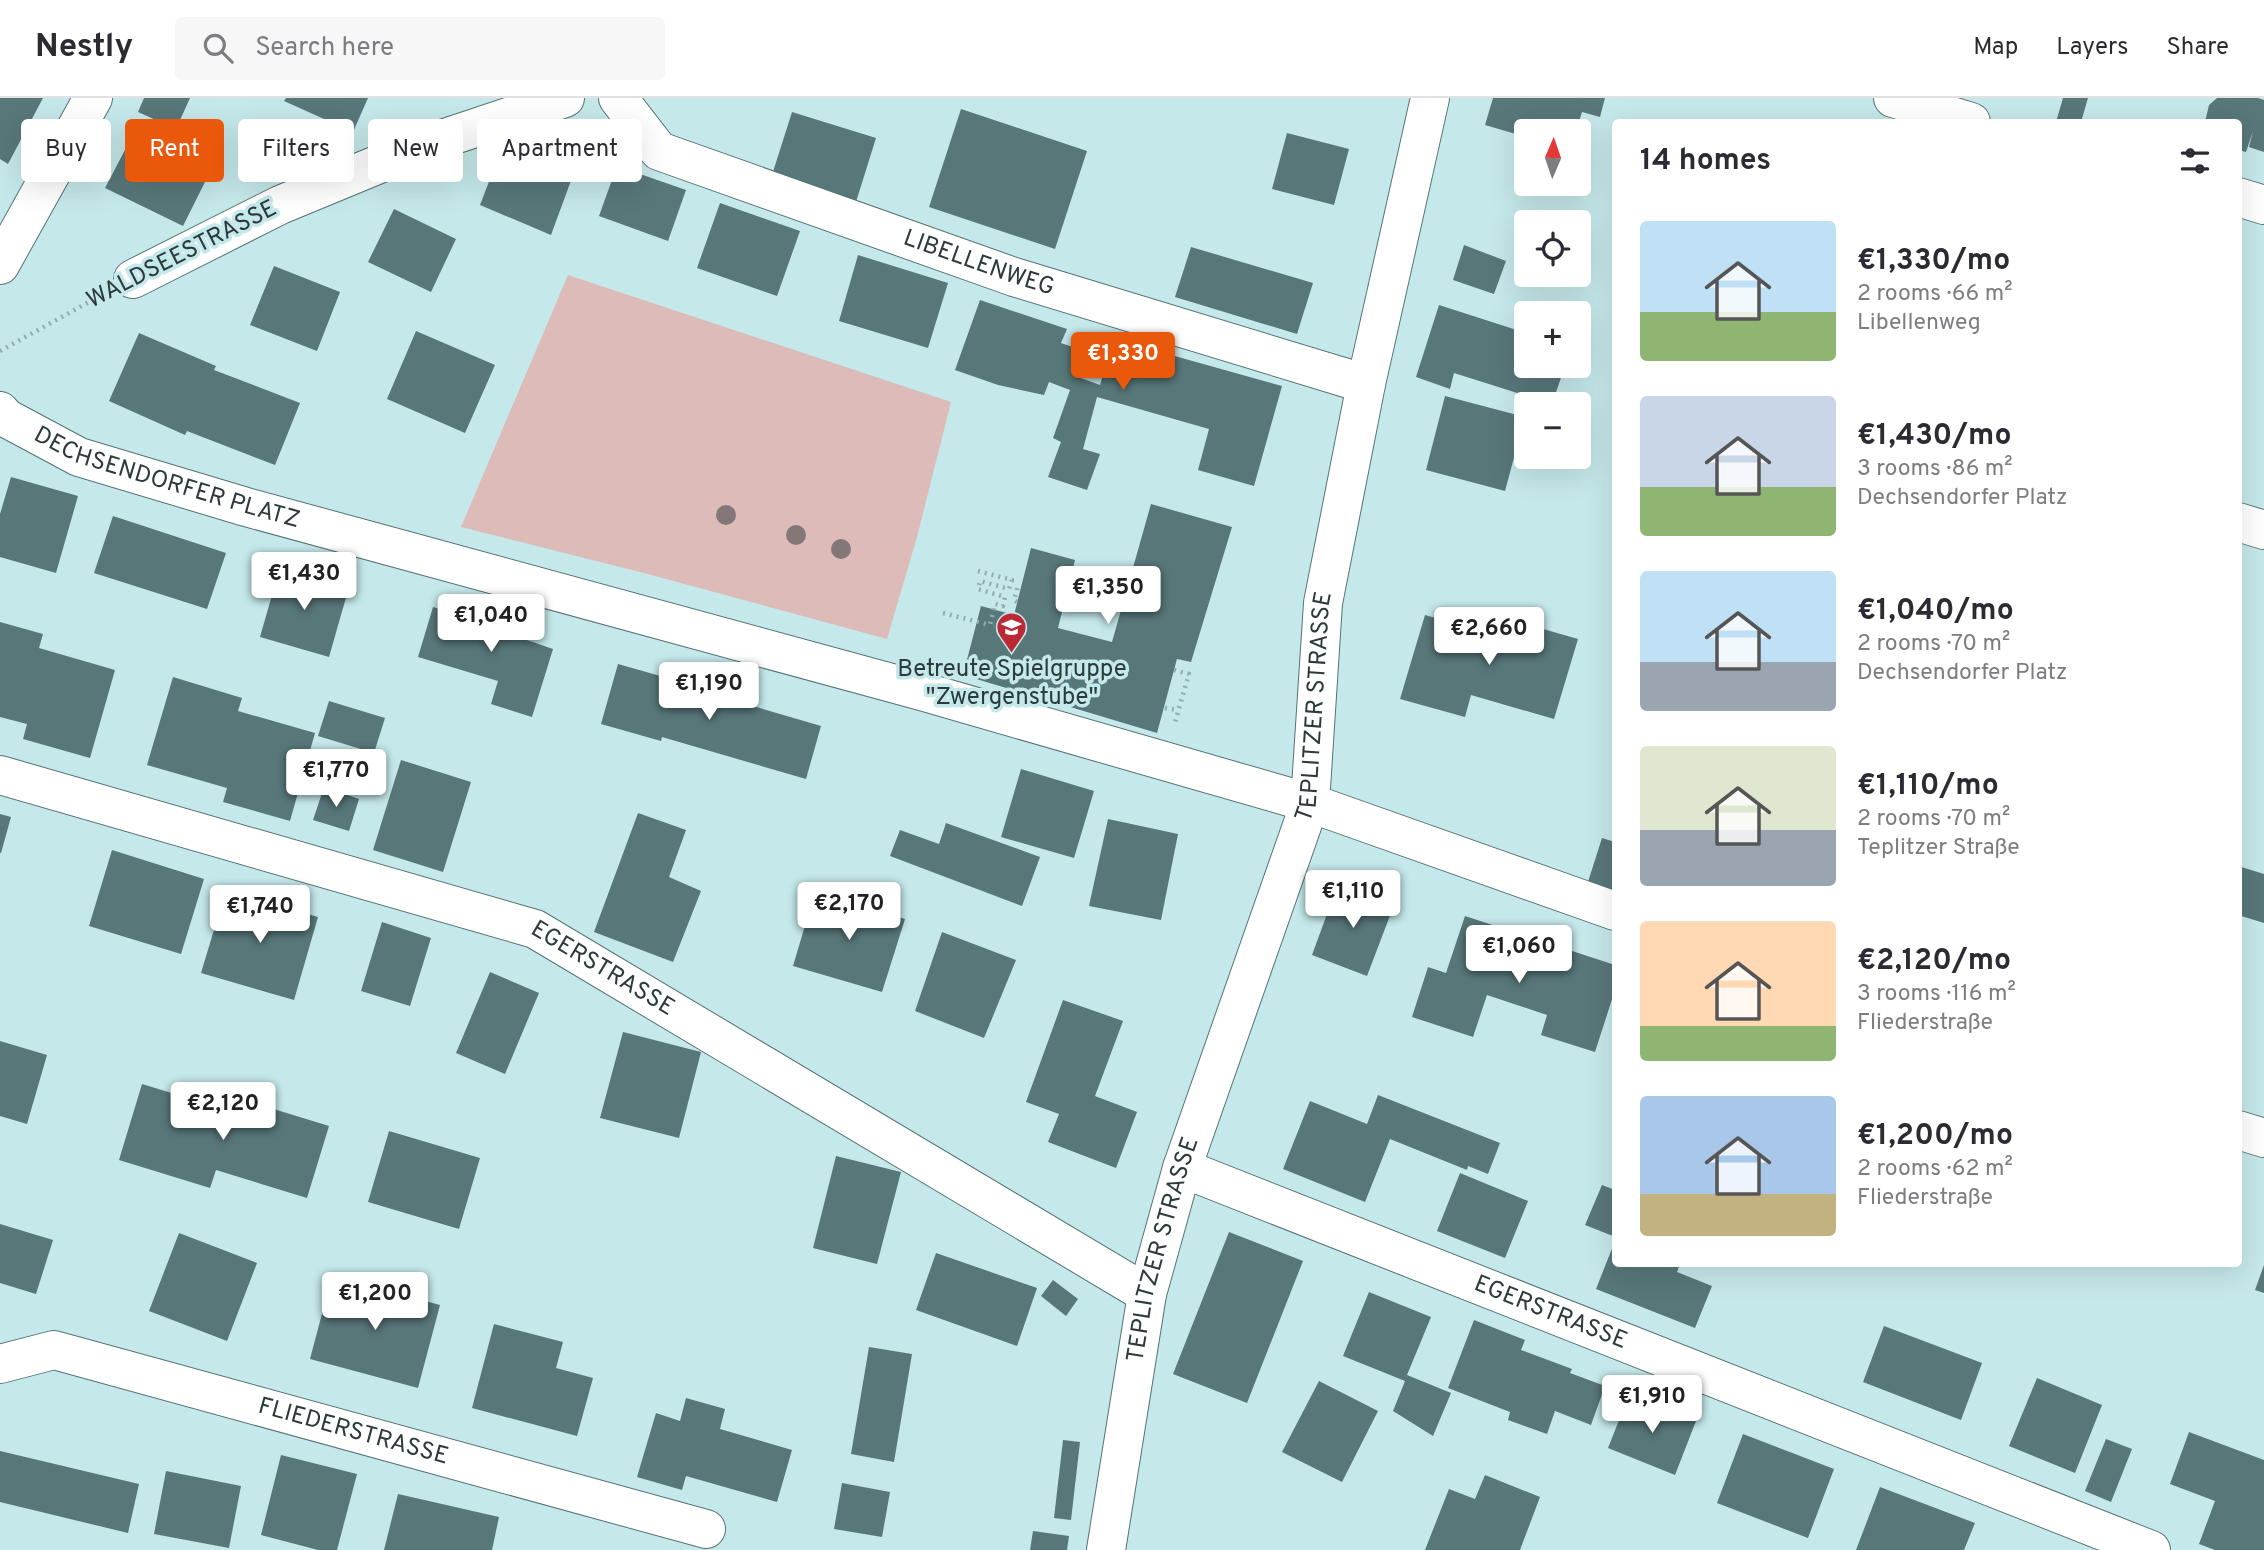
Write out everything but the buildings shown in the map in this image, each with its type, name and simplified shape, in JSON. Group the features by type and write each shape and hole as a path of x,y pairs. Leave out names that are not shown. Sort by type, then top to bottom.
{"street":[{"path":"0,265 93,98"},
{"name":"WALDSEESTRASSE","path":"133,279 280,205 429,144 565,98"},
{"name":"LIBELLENWEG","path":"618,98 659,151 1014,277 1366,384"},
{"name":"TEPLITZER STRASSE","path":"1106,1550 1147,1294 1182,1168 1310,803 1323,603 1366,384 1430,98"},
{"path":"1910,110 1956,119"},
{"path":"2242,198 2264,205"},
{"name":"DECHSENDORFER PLATZ","path":"0,411 6,418 79,457 436,560 921,691 1310,803 1612,910"},
{"path":"2242,523 2264,530"},
{"name":"EGERSTRASSE","path":"0,775 535,929 1147,1294"},
{"path":"2242,1131 2264,1138"},
{"name":"EGERSTRASSE","path":"1182,1168 2151,1550"},
{"name":"FLIEDERSTRASSE","path":"0,1364 54,1350 706,1529"}],"path":[{"name":"WALDSEESTRASSE","path":"0,351 133,279"},
{"path":"943,613 992,625 995,604 1003,606 1005,597 978,589 981,581 1009,589 1012,580 978,571"},
{"path":"1017,602 1014,600 1018,586"},
{"path":"1162,761 1189,674 1174,670"},
{"path":"1165,708 1178,710"}],"shaded area":[{"path":"568,275 951,402 917,537 887,639 461,527"}],"place":[{"name":"Betreute Spielgruppe \"Zwergenstube\"","path":"1012,655"}]}
